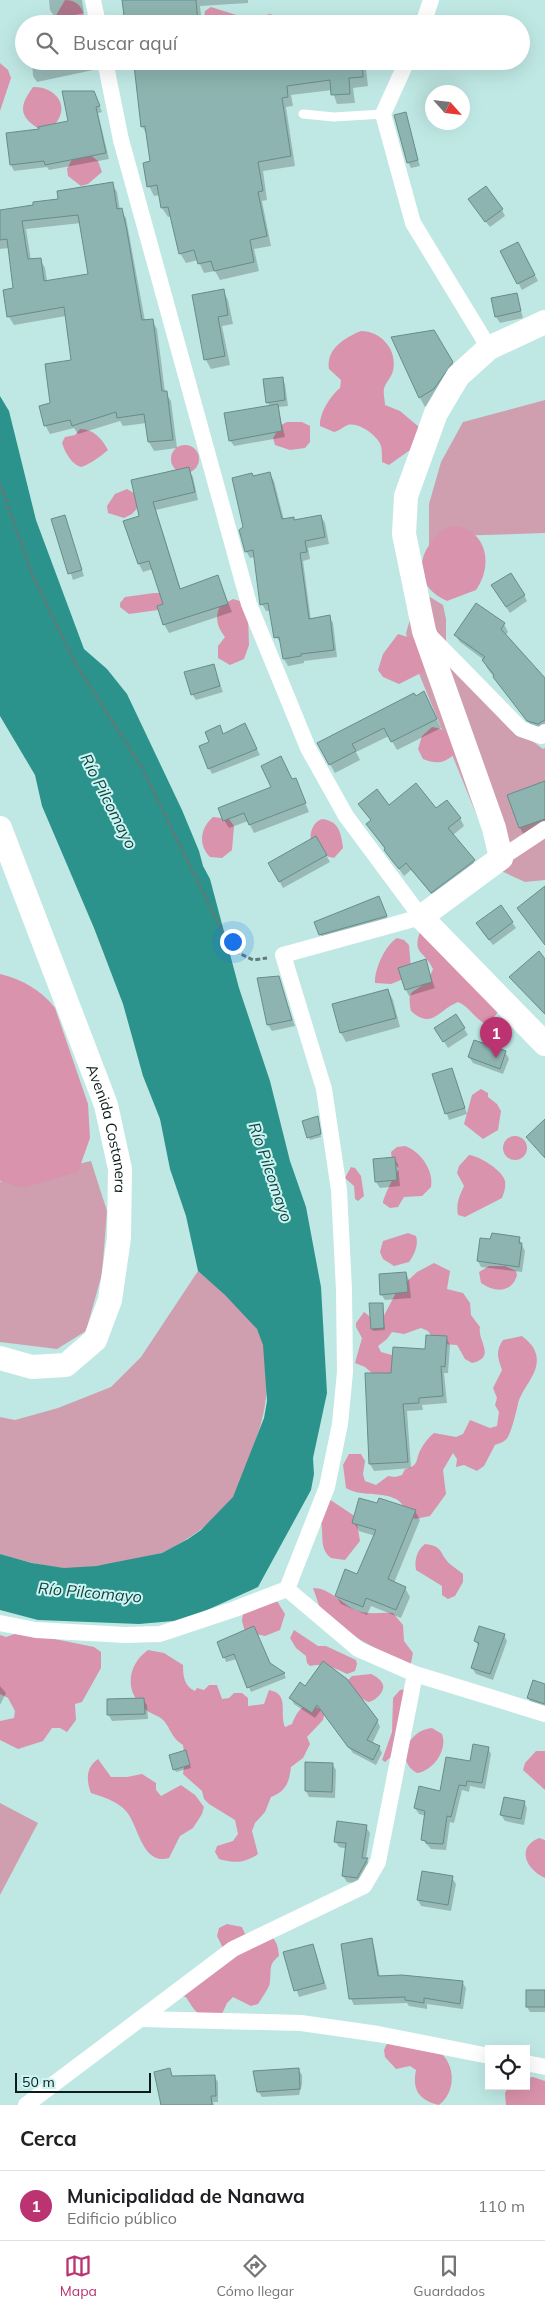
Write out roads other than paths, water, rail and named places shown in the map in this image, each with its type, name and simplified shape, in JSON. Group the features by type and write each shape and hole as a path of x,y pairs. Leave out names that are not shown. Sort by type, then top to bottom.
{"street":[{"path":"93,0 96,15"},
{"path":"426,15 431,0"},
{"path":"107,70 121,140 249,604 308,748 346,816 421,917 545,1044"},
{"path":"403,70 383,114 413,223 489,348"},
{"path":"501,858 494,828 424,631 404,534 406,496 436,413 458,376 489,348 545,322"},
{"path":"424,631 520,728 541,736 545,732"},
{"name":"Avenida Costanera","path":"0,828 106,1105 120,1169 119,1238 110,1300 95,1340 66,1365 32,1366 0,1358"},
{"path":"0,1623 56,1631 125,1635 160,1634 287,1589 327,1487 340,1424 344,1380 344,1290 338,1190 324,1089 283,955 421,917 501,858 545,829"},
{"path":"287,1589 358,1649 415,1674 545,1714"},
{"path":"26,2105 234,1949 364,1886 378,1862 415,1674"},
{"path":"141,2019 301,2023 378,2034 485,2055"},
{"path":"530,2064 545,2066"}],"lane":[{"path":"303,114 334,117 383,114"}],"water":[{"name":"Río Pilcomayo","path":"0,396 9,411 36,520 84,649 107,669 127,694 182,810 199,851 203,866 210,879 239,988 270,1081 290,1161 306,1207 321,1287 327,1393 313,1458 314,1474 311,1490 258,1587 185,1620 139,1624 38,1620 0,1610 0,1554 32,1563 64,1568 96,1566 162,1553 201,1530 233,1497 264,1418 267,1401 263,1345 257,1329 225,1295 198,1271 186,1216 170,1169 160,1119 143,1076 123,1004 94,928 42,806 35,775 0,716"}],"place":[{"name":"Municipalidad de Nanawa","path":"496,1058"}]}
